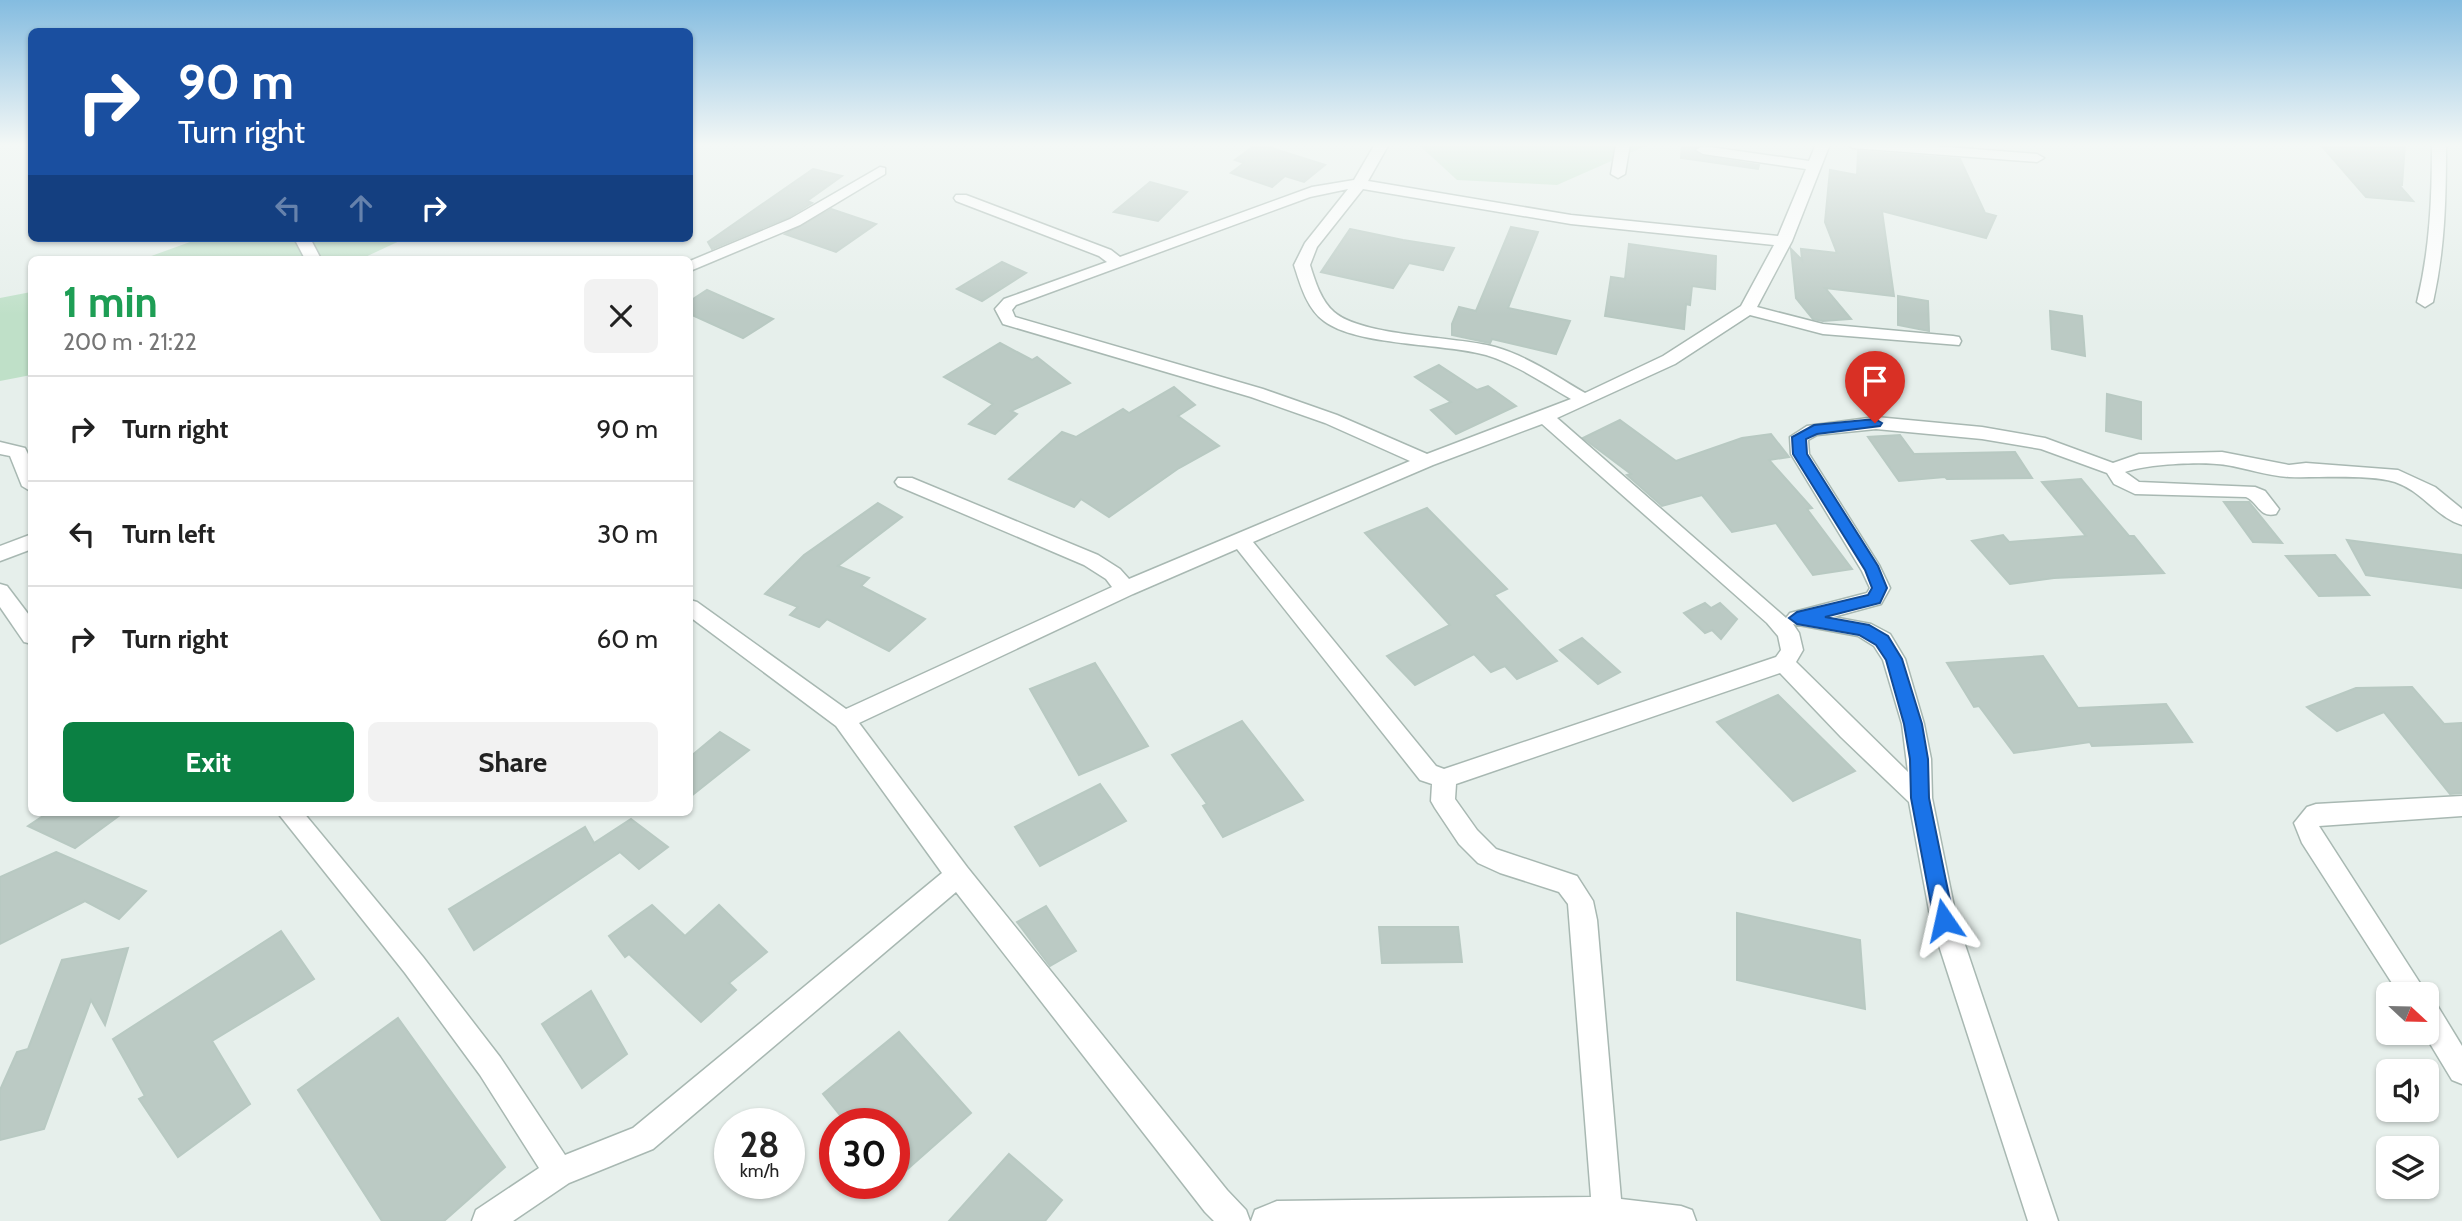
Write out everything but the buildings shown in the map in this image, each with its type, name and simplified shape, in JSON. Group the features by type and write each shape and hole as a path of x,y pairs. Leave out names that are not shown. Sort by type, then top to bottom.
{"street":[{"path":"693,264 795,222 830,201"},
{"path":"969,201 1105,253 1117,262"},
{"path":"1286,201 1010,302 1003,309 1009,320 1257,393 1331,419 1426,461"},
{"path":"1346,201 1310,246 1302,265 1311,292 1330,318 1355,327 1489,351 1513,359 1585,400"},
{"path":"1447,201 1632,228 1784,241"},
{"path":"844,720 1126,589 1242,542 1426,461 1585,400 1669,360 1748,309 1784,241 1800,201"},
{"path":"2425,302 2436,247 2437,201"},
{"path":"1585,238 1632,228"},
{"path":"1748,309 1776,321 1804,327 1953,341"},
{"path":"1242,542 1428,773 1444,778 1784,663 1792,650 1788,633 1774,618 1544,416"},
{"path":"1797,618 1874,599 1880,588 1872,570 1800,454 1799,437 1814,430 1875,423 1982,433 2045,444 2114,469 2139,460 2222,458 2289,471 2306,469 2398,476 2428,491 2444,507 2462,518"},
{"path":"0,449 19,452 28,476"},
{"path":"2114,469 2121,480 2135,488 2248,491 2258,495 2269,509"},
{"path":"905,482 1091,560 1113,574 1126,589"},
{"path":"0,554 28,543"},
{"path":"0,591 28,630"},
{"path":"693,609 844,720 958,875 1216,1201 1235,1221"},
{"path":"1774,618 1797,618 1863,629 1882,640 1894,659 1913,724 1919,759 1920,798 1944,920 2043,1221"},
{"path":"1784,663 1849,731 1920,798"},
{"path":"1444,778 1443,801 1468,837 1487,856 1509,866 1568,884 1580,901 1584,920 1607,1212"},
{"path":"2406,982 2311,836 2306,823 2316,814 2462,806"},
{"path":"292,816 414,965 483,1056 559,1172"},
{"path":"487,1221 559,1172 643,1139 958,875"},
{"path":"2440,1035 2462,1071"},
{"path":"1266,1221 1277,1216 1329,1214 1607,1212 1681,1221"}],"green space":[{"path":"190,242 397,242 367,256 151,256"},
{"path":"28,293 28,376 0,381 0,298"}],"route":[{"path":"1875,423 1814,430 1799,437 1800,454 1872,570 1880,588 1874,599 1797,618 1863,629 1882,640 1894,659 1913,724 1919,759 1920,798 1944,920"}]}
